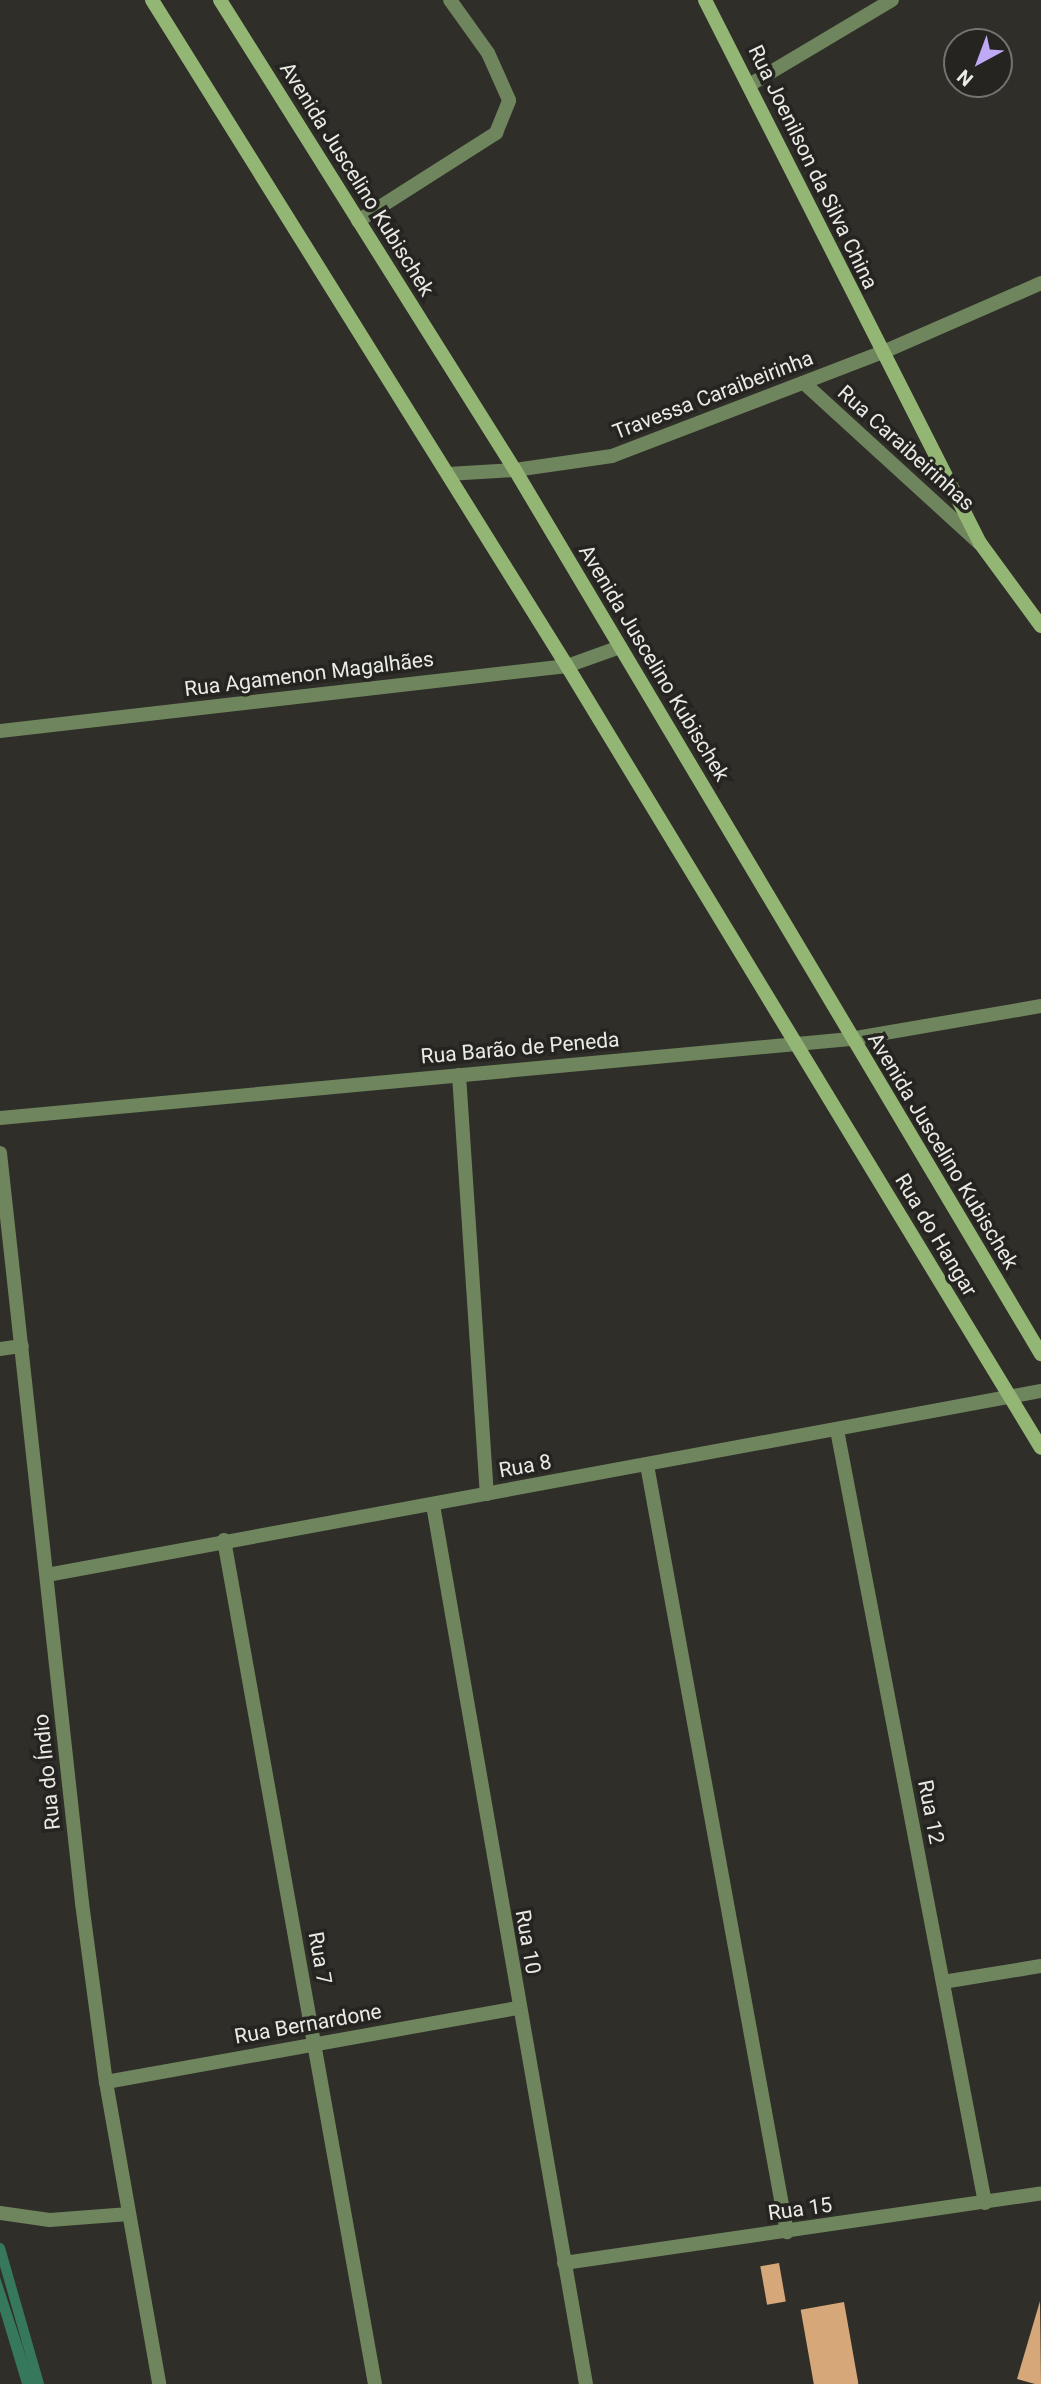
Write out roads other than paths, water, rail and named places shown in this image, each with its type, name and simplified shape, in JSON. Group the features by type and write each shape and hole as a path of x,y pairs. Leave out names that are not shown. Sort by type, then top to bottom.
{"street":[{"path":"152,0 567,666 796,1044"},
{"name":"Avenida Juscelino Kubischek","path":"219,0 515,470 850,1039 1041,1354"},
{"path":"358,221 496,133 509,100 488,54 450,0"},
{"name":"Rua Joenilson da Silva China","path":"705,0 751,83 881,353"},
{"path":"751,83 892,0"},
{"name":"Travessa Caraibeirinha","path":"448,474 515,470 612,456 881,353 1041,283"},
{"name":"Rua Caraibeirinhas","path":"881,353 980,543 1041,626"},
{"name":"Rua Caraibeirinhas","path":"804,383 980,543"},
{"name":"Rua Agamenon Magalhães","path":"0,731 567,666 620,648"},
{"name":"Rua Barão de Peneda","path":"0,1118 850,1039 1041,1006"},
{"name":"Rua do Hangar","path":"796,1044 1041,1448"},
{"path":"459,1075 487,1494"},
{"name":"Rua do Índio","path":"0,1153 106,2082 159,2384"},
{"path":"0,1349 22,1346"},
{"name":"Rua 8","path":"47,1575 224,1540 433,1506 1011,1399 1041,1391"},
{"name":"Rua 12","path":"837,1430 985,2203"},
{"path":"647,1465 787,2232"},
{"name":"Rua 10","path":"433,1506 518,2008 586,2384"},
{"name":"Rua 7","path":"224,1540 375,2384"},
{"path":"943,1982 1041,1966"},
{"name":"Rua Bernardone","path":"106,2082 518,2008"},
{"name":"Rua 15","path":"564,2263 1041,2193"},
{"path":"0,2213 50,2220 129,2214"}],"waterway":[{"path":"0,2248 39,2384"}]}
